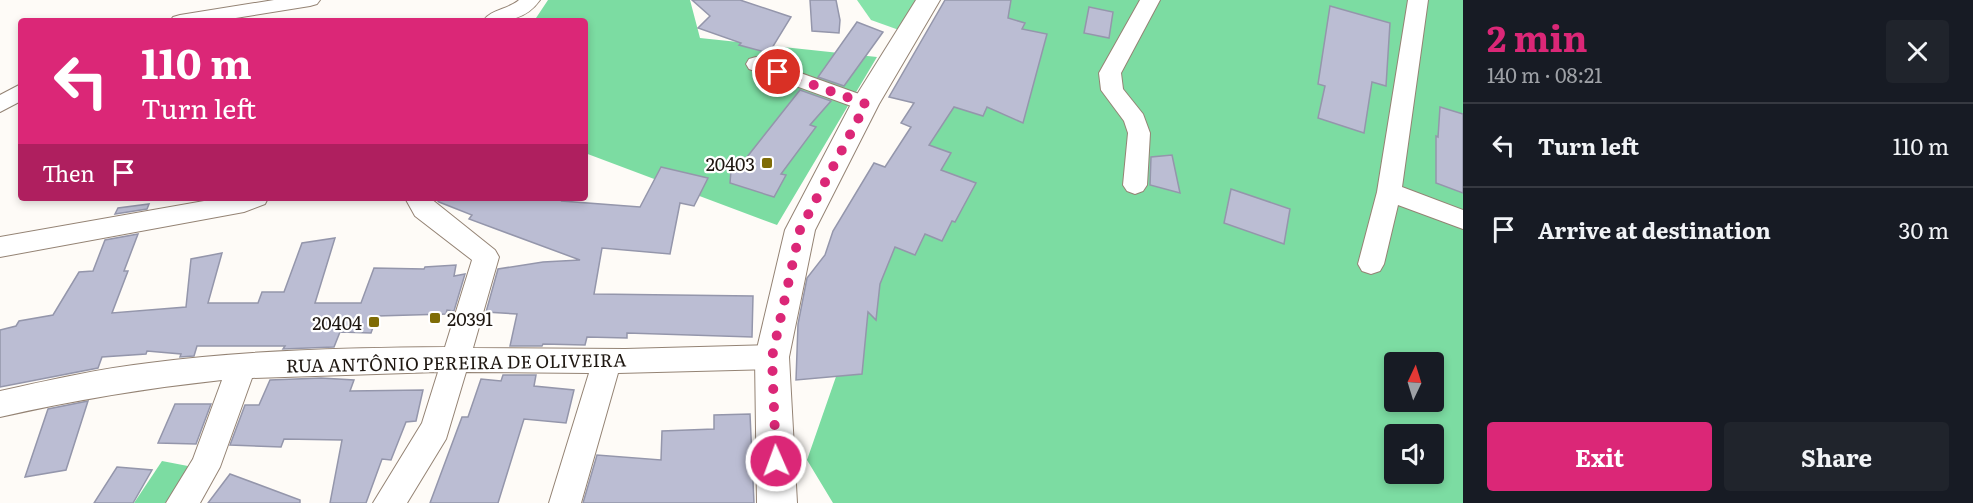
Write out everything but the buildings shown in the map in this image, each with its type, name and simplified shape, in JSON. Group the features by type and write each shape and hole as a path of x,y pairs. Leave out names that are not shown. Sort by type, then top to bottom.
{"street":[{"path":"199,18 310,0"},
{"path":"500,18 518,11 530,0"},
{"path":"777,503 772,357 800,230 866,104 928,0"},
{"path":"1135,184 1139,132 1135,118 1112,90 1110,73 1150,0"},
{"path":"1371,264 1389,192 1418,0"},
{"path":"756,64 866,104"},
{"path":"0,105 18,93"},
{"path":"1389,192 1463,220"},
{"path":"0,247 249,201"},
{"path":"389,503 435,429 486,256 424,209 419,201"},
{"name":"RUA ANTÔNIO PEREIRA DE OLIVEIRA","path":"0,404 44,393 137,377 242,365 457,358 606,361 772,357"},
{"path":"565,503 606,361"},
{"path":"182,503 206,466 242,365"}],"green space":[{"path":"548,0 690,0 700,38 877,57 777,225 588,154 588,18 536,18"},
{"path":"857,0 919,0 899,30 871,20"},
{"path":"967,0 1463,0 1463,503 833,503 807,460"},
{"path":"162,461 193,467 165,503 134,503"}],"place":[{"name":"20403","path":"767,163"},
{"name":"20391","path":"435,318"},
{"name":"20404","path":"374,322"}],"route":[{"path":"776,461 772,357 800,230 866,104 778,72"}]}
